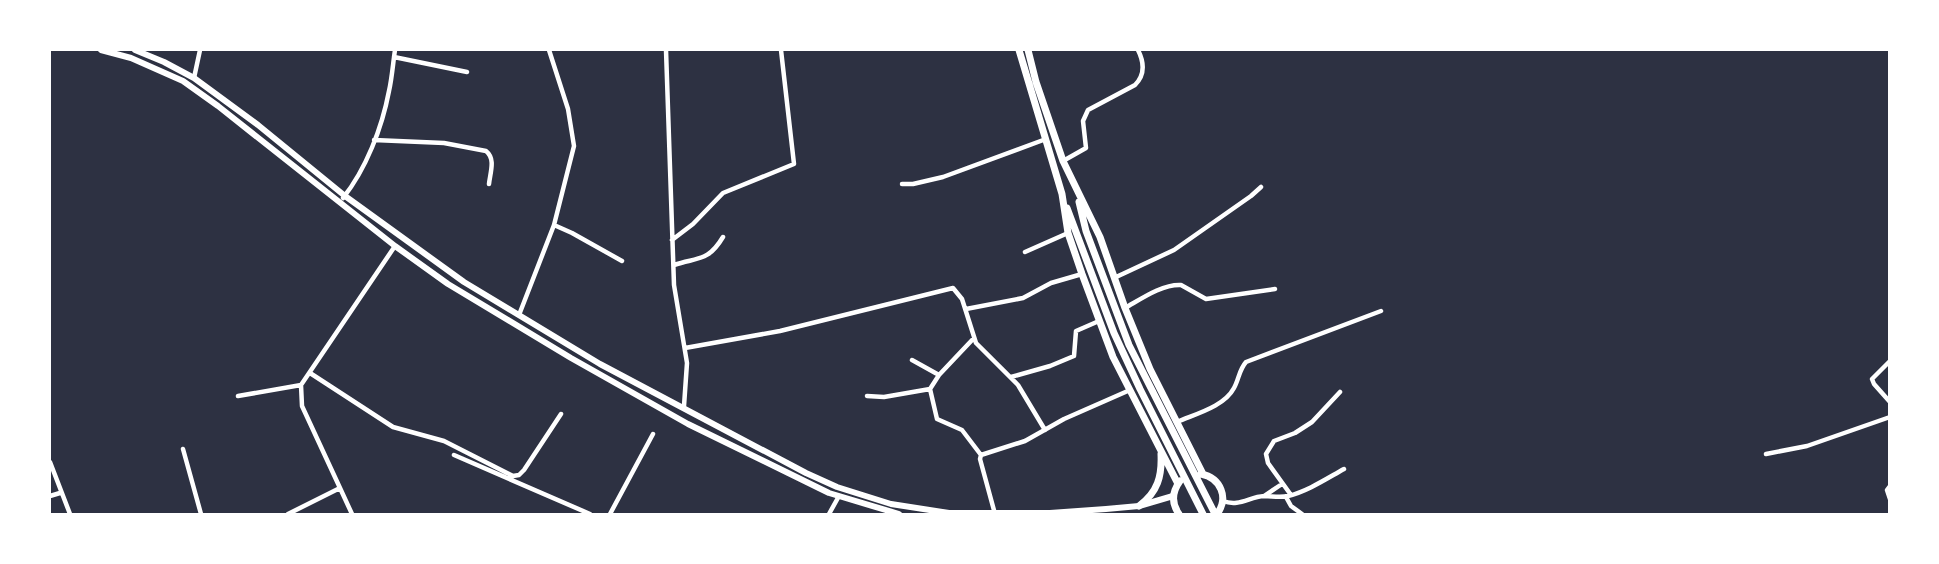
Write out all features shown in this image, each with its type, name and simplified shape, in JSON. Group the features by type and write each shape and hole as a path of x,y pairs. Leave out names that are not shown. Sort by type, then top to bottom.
{"main road":[{"path":"101,50 131,58 183,81 218,106 338,203 448,284 571,358 688,424 839,496 899,514"},
{"path":"135,50 194,78 258,125 345,196 464,282 600,364 684,406 806,473 837,487 891,504 949,514 1058,512 1139,506 1173,496"},
{"path":"1019,50 1062,194 1119,342 1203,514"},
{"path":"1028,50 1036,82 1064,161 1100,237 1150,369 1203,474"},
{"path":"1077,191 1086,231 1129,345 1220,510"},
{"path":"1062,194 1068,233 1113,357 1178,484"},
{"path":"1139,506 1148,499 1158,483 1162,467 1160,448"},
{"path":"1179,514 1174,506 1173,496 1178,484 1188,476 1203,474 1213,478 1220,486 1220,510"}],"street":[{"path":"194,78 200,50"},
{"path":"338,203 345,196 361,169 374,140 389,92 395,50"},
{"path":"519,315 554,225 574,146 568,109 549,50"},
{"path":"664,50 675,285 685,348 687,380 684,406"},
{"path":"672,240 693,224 723,193 794,164 781,50"},
{"path":"1064,161 1086,148 1083,121 1088,110 1139,81 1143,74 1143,66 1138,50"},
{"path":"394,57 466,72"},
{"path":"902,184 921,182 969,168 995,156 1046,139"},
{"path":"374,140 444,143 486,151 492,158 489,184"},
{"path":"1114,278 1174,250 1261,187"},
{"path":"554,225 622,261"},
{"path":"1025,252 1068,233"},
{"path":"674,265 703,258 712,252 723,237"},
{"path":"352,514 302,406 300,395 302,385 310,372 395,246"},
{"path":"966,309 1023,297 1051,283 1082,274"},
{"path":"1125,308 1162,289 1176,285 1181,285 1206,299 1275,289"},
{"path":"685,348 780,331 947,288 956,289 966,309 974,338 983,351 1011,377 1045,430"},
{"path":"1177,422 1222,402 1228,397 1235,388 1240,369 1246,362 1381,311"},
{"path":"1011,377 1050,366 1074,356 1076,330 1100,321"},
{"path":"974,338 939,375 930,389 937,418 962,430 981,455 980,459 995,514"},
{"path":"912,360 939,375"},
{"path":"1889,400 1874,384 1872,378 1890,361"},
{"path":"310,372 393,427 444,441 513,476 519,475 524,470 561,414"},
{"path":"238,396 302,385"},
{"path":"867,396 884,397 930,389"},
{"path":"981,455 1026,441 1064,419 1130,390"},
{"path":"1302,514 1291,506 1282,484 1268,463 1266,454 1274,441 1295,433 1312,422 1340,392"},
{"path":"1766,454 1795,450 1890,417"},
{"path":"610,514 653,434"},
{"path":"183,449 201,514"},
{"path":"454,455 590,514"},
{"path":"50,462 70,514"},
{"path":"1264,496 1288,496 1344,469"},
{"path":"1220,510 1231,504 1239,504 1264,496 1282,484"},
{"path":"1890,486 1887,490 1890,499"},
{"path":"288,514 340,488"},
{"path":"50,496 60,493"},
{"path":"829,514 839,496"}]}
